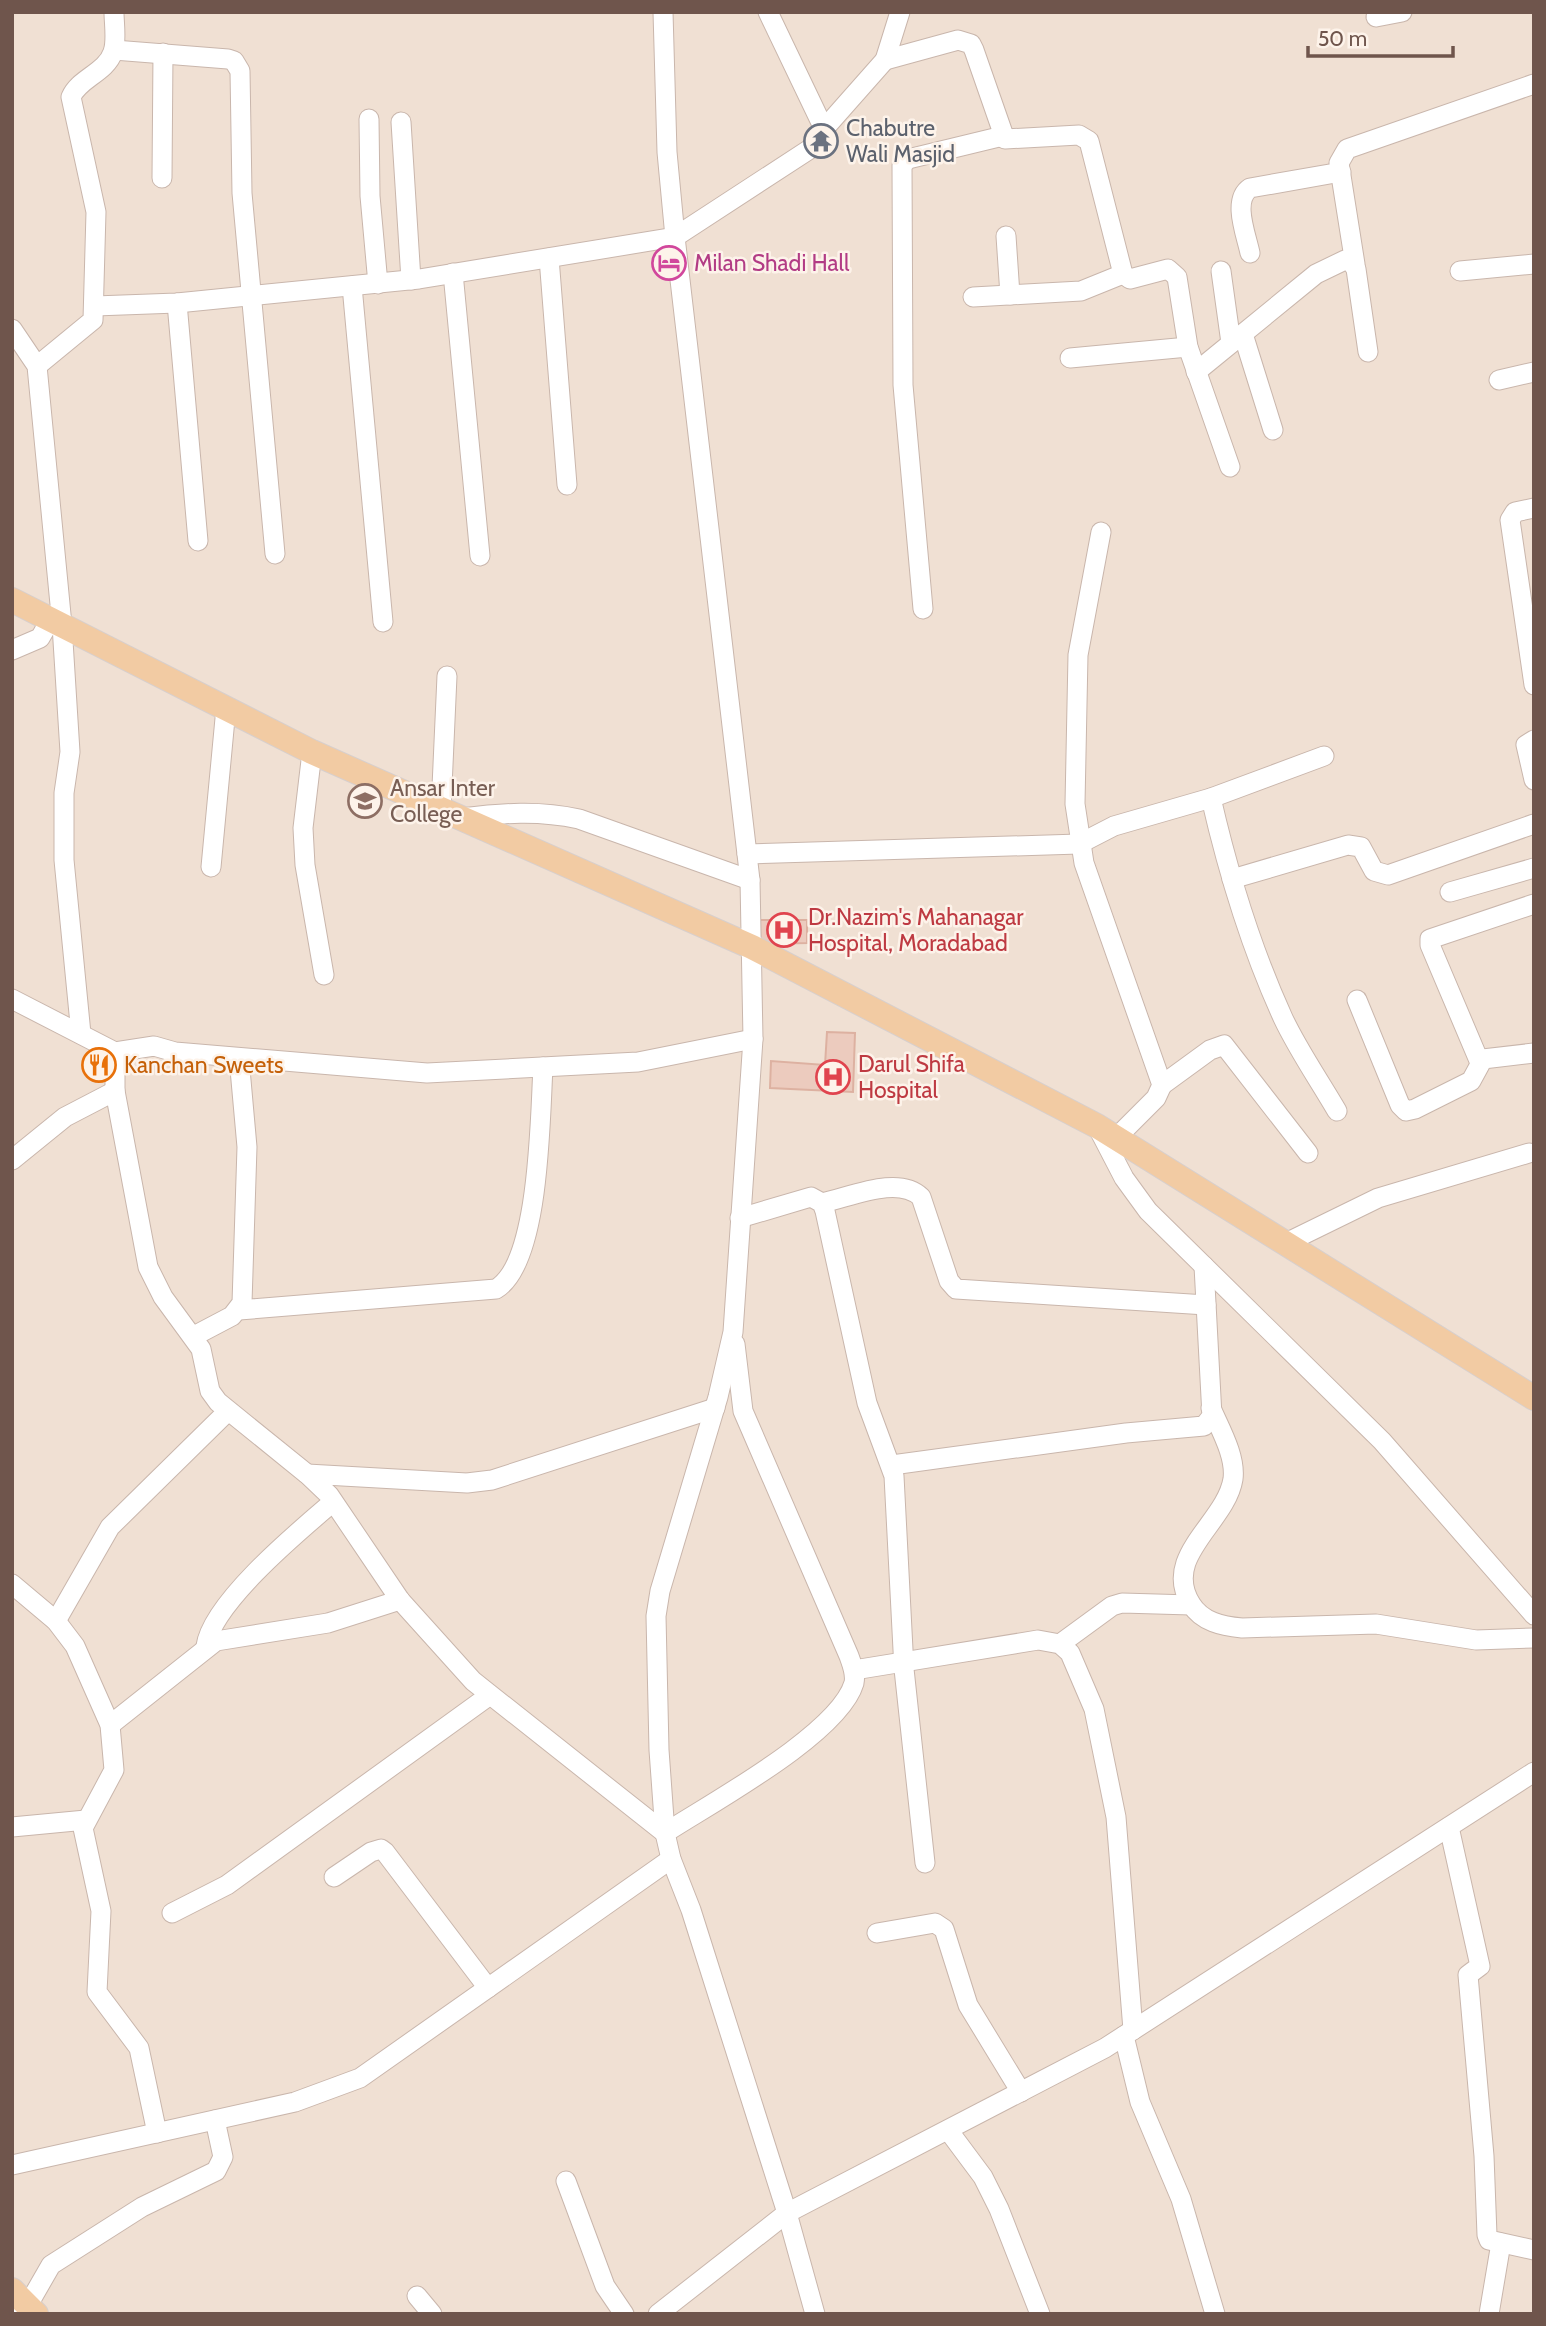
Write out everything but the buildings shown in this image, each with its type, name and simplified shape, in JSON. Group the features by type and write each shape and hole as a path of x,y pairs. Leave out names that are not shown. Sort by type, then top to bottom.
{"main road":[{"path":"12,600 312,752 752,947 1106,1132 1534,1398"}],"street":[{"path":"37,366 93,320 96,212 71,97 74,90 105,65 114,50 114,12"},
{"path":"663,12 667,152 675,237 750,880 753,1039 733,1332 715,1408 660,1591 656,1616 659,1750 665,1833 671,1859 691,1910 787,2213 815,2314"},
{"path":"768,12 824,129"},
{"path":"1376,17 1402,12"},
{"path":"95,306 177,303 411,280 675,237 813,147 824,129 884,60 898,13"},
{"path":"884,60 958,40 971,44 1003,136 1010,140 1079,135 1089,141 1123,274 1130,279 1168,269 1177,277 1188,347 1230,467"},
{"path":"114,50 228,58 238,65 241,185 275,555"},
{"path":"162,178 163,53"},
{"path":"1368,352 1340,172 1341,155 1354,145 1534,84"},
{"path":"369,118 370,196 377,284"},
{"path":"401,122 411,280"},
{"path":"923,609 903,385 902,165 908,159 1003,136"},
{"path":"1250,253 1240,202 1244,192 1250,188 1340,172"},
{"path":"1006,236 1010,295"},
{"path":"549,257 567,485"},
{"path":"1196,372 1327,267 1345,260 1354,264"},
{"path":"1460,271 1534,264"},
{"path":"1221,271 1237,338 1273,430"},
{"path":"453,273 480,556"},
{"path":"973,297 1081,291 1123,274"},
{"path":"352,286 383,622"},
{"path":"177,303 198,541"},
{"path":"12,329 37,366 56,622 69,752 64,793 64,860 81,1034"},
{"path":"1070,358 1188,347"},
{"path":"1499,380 1534,372"},
{"path":"1534,508 1515,512 1510,520 1534,685"},
{"path":"1101,531 1078,655 1074,804 1079,844 1162,1086"},
{"path":"12,650 40,639 56,622"},
{"path":"447,676 451,813 521,811 552,813 579,819 750,880"},
{"path":"211,867 226,708"},
{"path":"1534,740 1526,745 1534,780"},
{"path":"312,752 303,828 305,865 324,975"},
{"path":"747,854 1079,844 1114,826 1211,798 1324,756"},
{"path":"1211,798 1233,878 1284,1021 1337,1111"},
{"path":"1233,878 1348,845 1361,847 1374,871 1388,875 1534,824"},
{"path":"1450,892 1534,868"},
{"path":"1479,1063 1430,939 1534,904"},
{"path":"12,999 115,1052 154,1046 175,1052 427,1073 638,1062 753,1039"},
{"path":"1357,1000 1400,1105 1406,1111 1415,1110 1471,1081 1479,1063 1489,1056 1534,1053"},
{"path":"1308,1153 1224,1045 1210,1050 1162,1086 1156,1098 1106,1132 1124,1178 1148,1210 1382,1441 1534,1615"},
{"path":"115,1052 115,1091 148,1267 163,1297 201,1349 210,1391 227,1412 307,1474 333,1502 400,1600 473,1681 665,1833"},
{"path":"239,1058 247,1147 243,1294 239,1310"},
{"path":"194,1336 239,1310 496,1289 504,1284 517,1267 531,1214 543,1067"},
{"path":"12,1160 65,1117 115,1091"},
{"path":"1286,1243 1378,1198 1529,1153"},
{"path":"740,1218 811,1197 822,1203 898,1186 915,1191 921,1197 949,1281 956,1289 1206,1305"},
{"path":"822,1203 852,1325 867,1403 892,1465 904,1663 925,1863"},
{"path":"892,1465 1126,1433 1198,1428 1209,1422 1211,1408 1204,1266"},
{"path":"665,1833 765,1768 830,1720 847,1698 855,1681 854,1670 743,1411 733,1332"},
{"path":"307,1474 467,1483 492,1480 715,1408"},
{"path":"1211,1408 1231,1456 1234,1473 1227,1494 1191,1551 1182,1574 1184,1591 1191,1605 1209,1620 1221,1626 1376,1624 1476,1640 1534,1638"},
{"path":"56,1621 110,1527 227,1412"},
{"path":"206,1646 208,1633 227,1605 274,1555 333,1502"},
{"path":"12,1584 56,1621 75,1646 110,1725 114,1770 111,1780 86,1820 83,1838 101,1911 97,1993 139,2048 157,2133"},
{"path":"110,1725 206,1646 231,1637 328,1623 400,1600"},
{"path":"1060,1644 1112,1606 1122,1603 1133,1601 1191,1605"},
{"path":"854,1670 1038,1640 1060,1644 1070,1653 1082,1675 1094,1709 1116,1817 1128,2033 1140,2102 1181,2199 1215,2314"},
{"path":"172,1913 226,1885 491,1695"},
{"path":"658,2314 787,2213 1021,2092 1128,2033 1534,1772"},
{"path":"12,1828 86,1820"},
{"path":"1449,1827 1480,1966 1468,1975 1484,2156 1487,2235 1489,2239 1501,2243 1534,2250"},
{"path":"334,1877 371,1852 381,1849 488,1988"},
{"path":"12,2165 295,2102 360,2078 671,1859"},
{"path":"877,1933 935,1923 944,1929 968,2005 1021,2092"},
{"path":"24,2306 51,2265 142,2207 216,2171 223,2157 215,2120"},
{"path":"948,2130 983,2177 999,2208 1040,2314"},
{"path":"566,2181 605,2286 624,2314"},
{"path":"1489,2314 1501,2243"},
{"path":"417,2296 432,2314"}],"shaded area":[{"path":"12,12 1534,12 1534,2314 12,2314"}],"place":[{"name":"Chabutre Wali Masjid","path":"821,141"},
{"name":"Milan Shadi Hall","path":"669,263"},
{"name":"Ansar Inter College","path":"365,801"},
{"name":"Dr.Nazim's Mahanagar Hospital, Moradabad","path":"784,930"},
{"name":"Kanchan Sweets","path":"99,1065"},
{"name":"Darul Shifa Hospital","path":"833,1077"}]}
